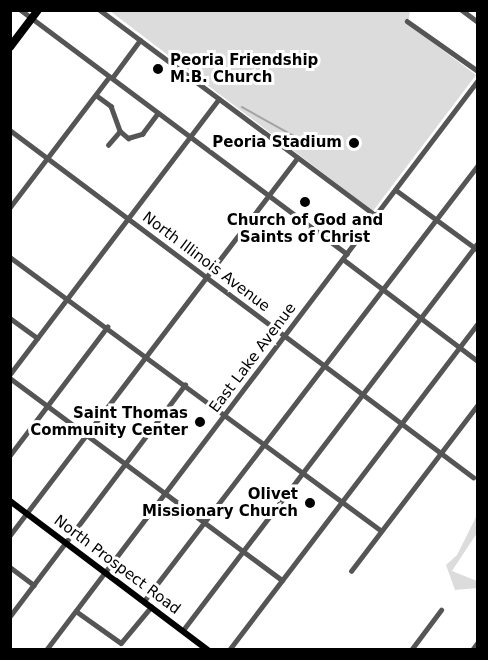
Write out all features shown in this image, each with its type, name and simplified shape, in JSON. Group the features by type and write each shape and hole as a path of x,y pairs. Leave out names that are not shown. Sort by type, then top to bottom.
{"highway":[{"path":"10,47 38,10"}],"main road":[{"name":"North Prospect Road","path":"10,501 208,650"}],"street":[{"path":"21,10 347,254"},
{"path":"100,10 376,216"},
{"path":"462,10 477,22"},
{"path":"407,21 477,71"},
{"path":"10,207 140,40"},
{"name":"East Lake Avenue","path":"46,650 226,415 477,80"},
{"path":"96,95 116,112 120,130 129,138 138,136 158,113"},
{"path":"219,99 10,376 282,580"},
{"name":"North Illinois Avenue","path":"10,130 473,477"},
{"path":"108,146 120,130"},
{"path":"10,535 297,158"},
{"path":"144,601 477,165"},
{"path":"183,630 476,247 396,190"},
{"path":"10,257 381,531"},
{"path":"343,260 477,361"},
{"path":"10,318 38,338"},
{"path":"229,650 477,323"},
{"path":"10,455 106,327"},
{"path":"10,616 185,385"},
{"path":"351,571 477,404"},
{"path":"10,567 34,585"},
{"path":"76,611 121,643 151,607"},
{"path":"411,650 441,610"},
{"path":"472,650 477,643"}],"shaded area":[{"name":"Peoria Stadium","path":"110,11 410,11 408,24 476,75 373,211"},
{"path":"477,515 477,533 452,571 477,581 477,588 455,590 446,565 457,555"}],"waterway":[{"path":"242,107 312,146"}],"place":[{"name":"Peoria Friendship M.B. Church","path":"158,69"},
{"name":"Peoria Stadium","path":"354,143"},
{"name":"Church of God and Saints of Christ","path":"305,202"},
{"name":"Saint Thomas Community Center","path":"200,422"},
{"name":"Olivet Missionary Church","path":"310,503"}]}
